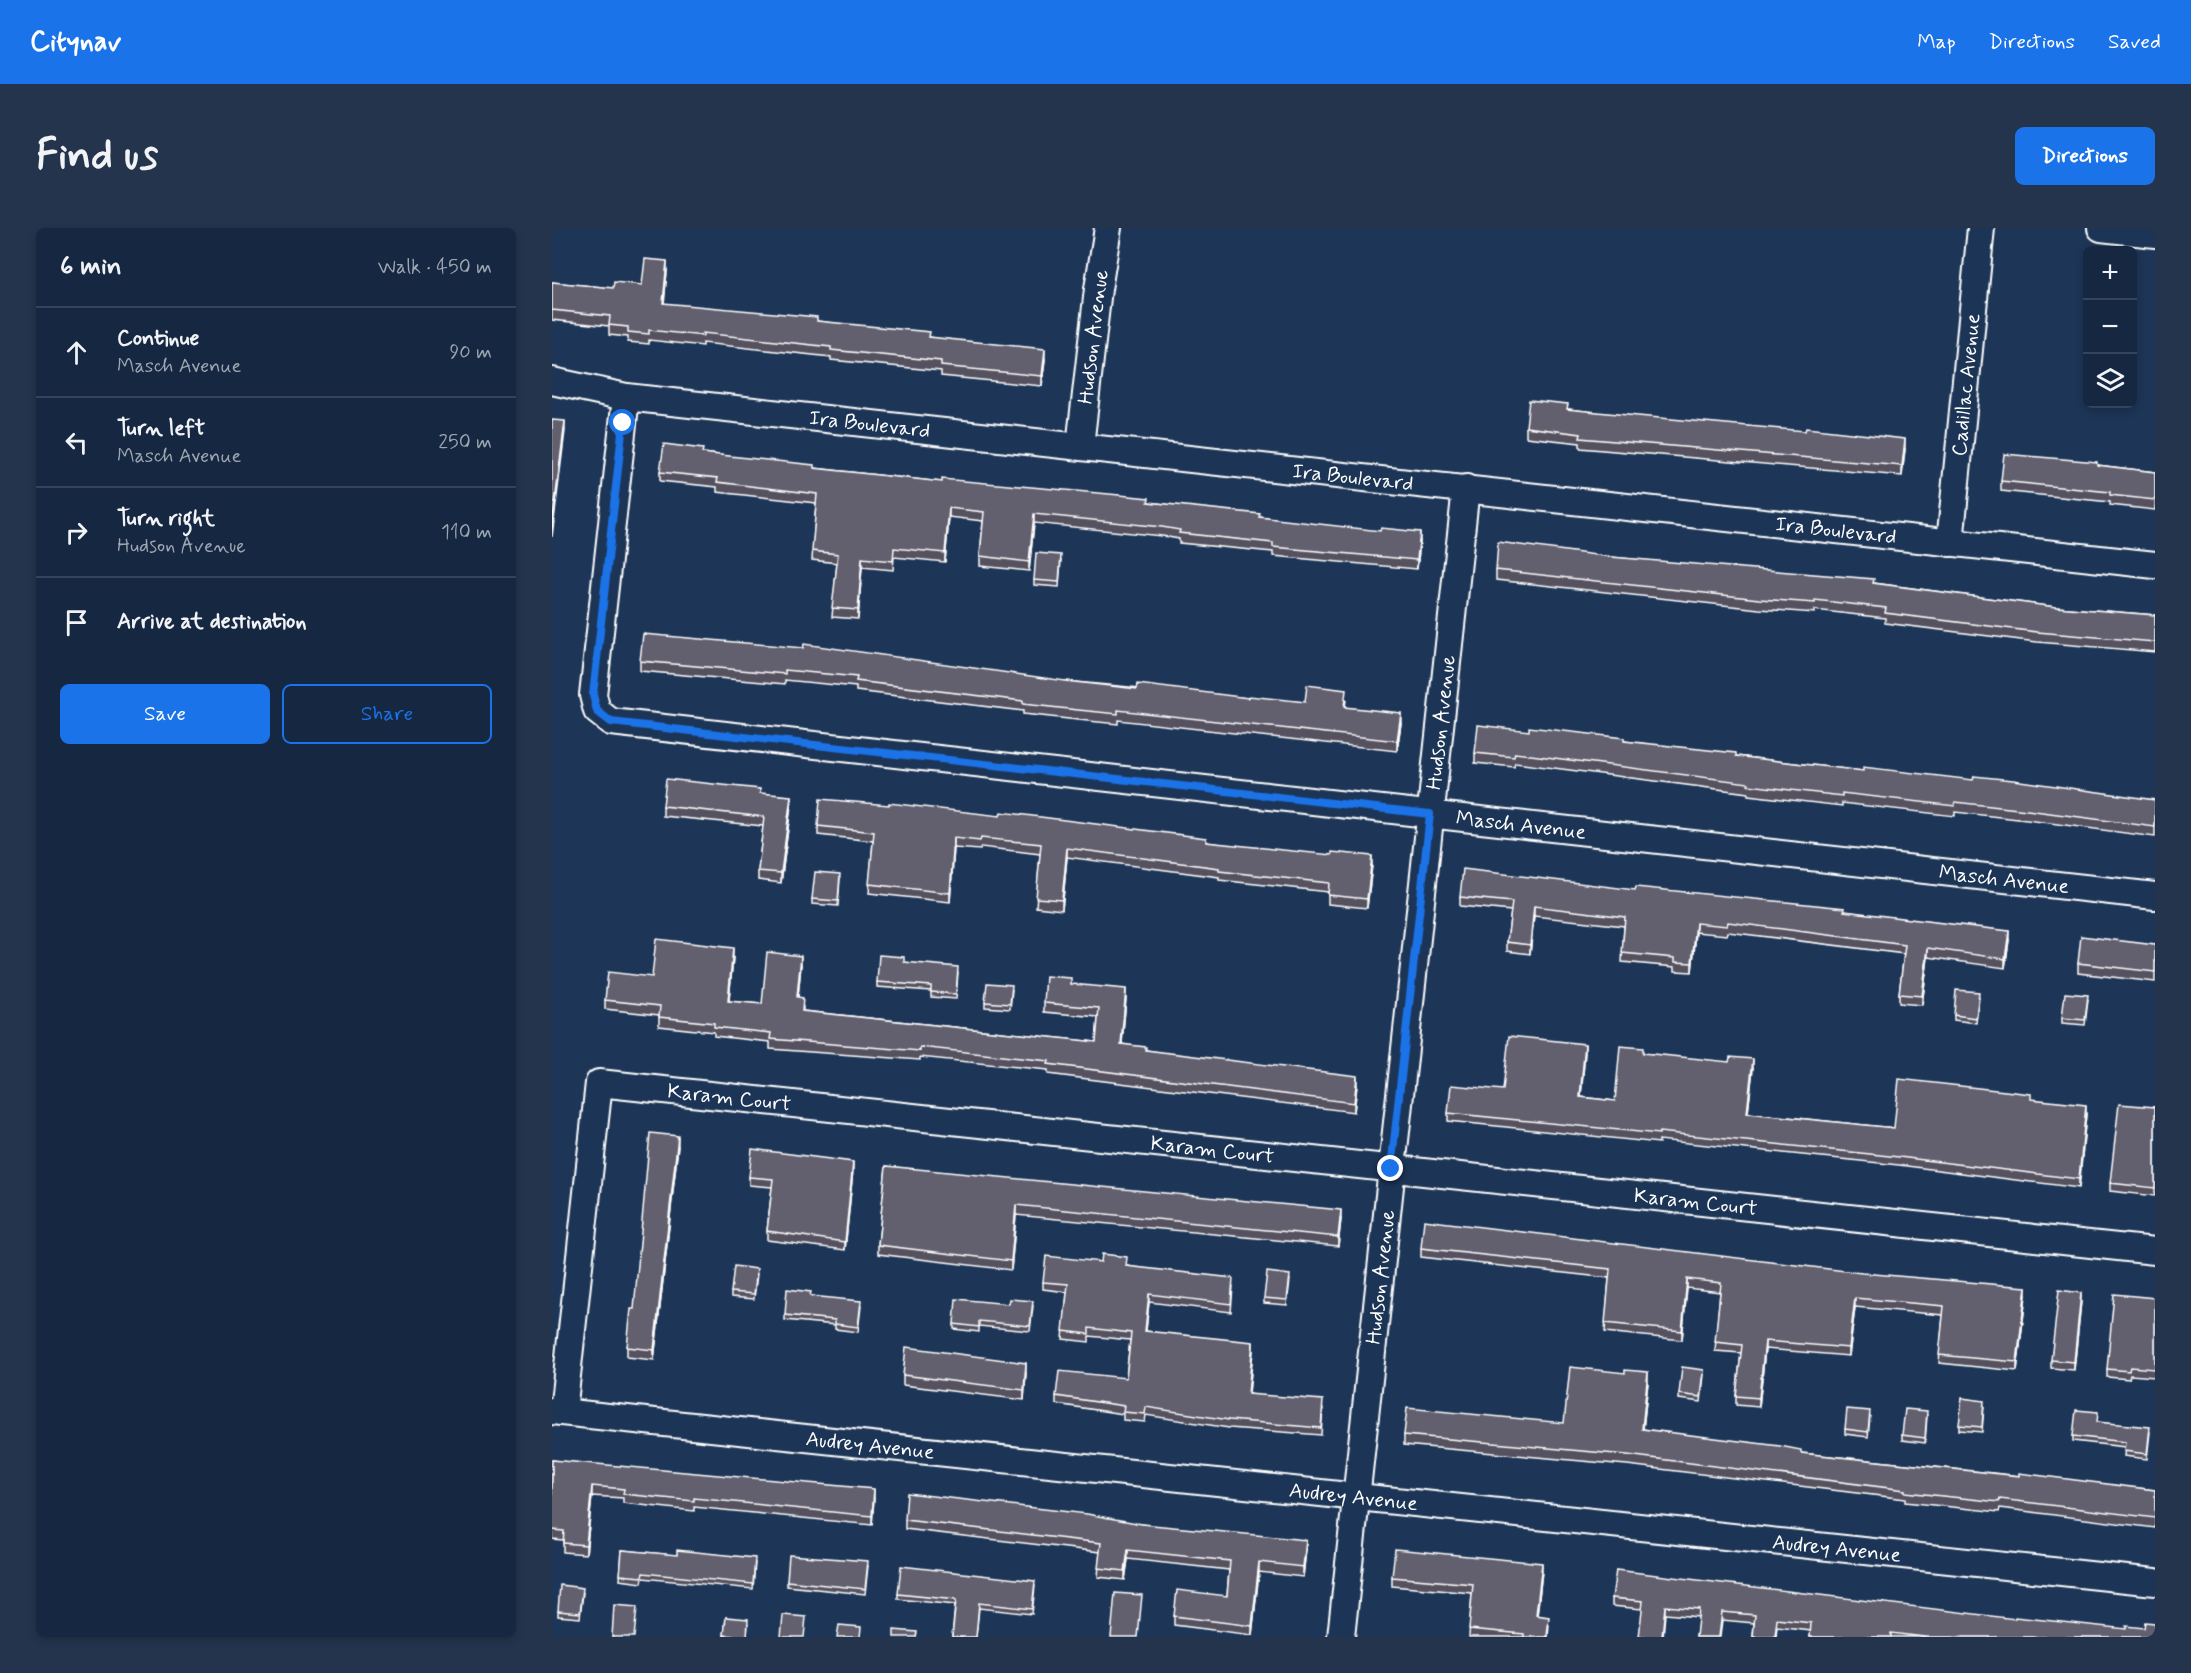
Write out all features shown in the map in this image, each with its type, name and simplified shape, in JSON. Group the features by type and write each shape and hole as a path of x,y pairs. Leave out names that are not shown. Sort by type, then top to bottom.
{"street":[{"name":"Hudson Avenue","path":"1080,446 1098,288 1108,228"},
{"name":"Cadillac Avenue","path":"1950,543 1981,228"},
{"path":"2101,228 2155,234"},
{"name":"Ira Boulevard","path":"552,381 626,397 2155,565"},
{"name":"Masch Avenue","path":"626,397 593,695 597,711 611,722 2155,896"},
{"name":"Hudson Avenue","path":"1341,1637 1466,488"},
{"name":"Karam Court","path":"558,1412 599,1083 2155,1251"},
{"name":"Audrey Avenue","path":"558,1412 2155,1582"}],"building":[{"path":"645,259 667,261 663,303 817,317 817,321 930,332 929,337 1045,349 1042,376 941,366 941,361 831,350 831,347 703,333 703,336 649,330 649,334 628,332 628,327 609,325 610,316 552,310 552,282 613,288 614,282 642,285"},
{"path":"1529,400 1568,404 1567,409 1805,431 1806,428 1905,439 1902,466 1580,438 1581,434 1526,427"},
{"path":"552,420 565,421 552,527"},
{"path":"664,444 703,449 702,453 814,465 814,468 942,482 942,479 1149,498 1148,502 1260,514 1259,517 1380,531 1381,528 1420,532 1417,560 1273,547 1273,543 1179,533 1180,530 1162,527 1034,514 1029,562 980,556 984,512 949,508 945,553 894,548 893,561 862,558 858,610 832,608 838,554 812,551 817,494 717,482 718,478 660,472"},
{"path":"2004,454 2097,462 2097,465 2155,472 2155,500 2110,495 2110,492 2001,481"},
{"path":"1498,542 1611,557 1874,579 1873,583 2056,607 2155,615 2155,642 2037,632 1885,613 1886,608 1815,600 1815,603 1759,599 1496,570"},
{"path":"1036,553 1061,555 1059,582 1034,580"},
{"path":"643,634 803,648 804,644 1065,681 1137,689 1138,684 1248,698 1249,696 1305,702 1307,685 1346,690 1344,707 1401,713 1397,741 1118,710 1118,714 1078,710 1023,704 1023,701 856,681 857,677 785,670 785,674 640,661"},
{"path":"1478,725 1529,731 1529,727 1624,738 1624,741 1736,753 1736,756 1863,771 1863,767 1973,780 1974,776 2013,780 2155,800 2155,827 1955,802 1955,806 1842,793 1842,796 1515,753 1514,757 1475,753"},
{"path":"666,779 760,789 760,793 791,796 781,873 758,871 764,817 663,806"},
{"path":"820,799 889,805 889,803 1000,816 1001,812 1206,838 1206,842 1332,855 1332,852 1372,856 1367,899 1328,895 1329,883 1219,871 1219,868 1067,848 1062,900 1036,898 1041,844 981,838 980,841 954,838 950,893 869,884 874,832 818,826"},
{"path":"1463,869 1635,890 1636,887 1845,908 1844,911 2009,931 2005,959 1928,948 1922,996 1899,994 1905,945 1728,922 1727,926 1696,923 1692,963 1675,962 1675,958 1622,953 1625,917 1534,906 1530,945 1507,942 1512,902 1460,897"},
{"path":"815,872 840,874 838,901 812,899"},
{"path":"2081,936 2155,945 2155,972 2078,963"},
{"path":"656,939 733,948 728,1001 762,1004 767,952 801,956 797,997 803,998 802,1011 1096,1042 1099,1008 1044,1003 1046,976 1071,978 1071,984 1126,989 1121,1044 1146,1047 1146,1050 1357,1076 1354,1103 1048,1064 1049,1061 920,1047 920,1051 770,1039 771,1033 714,1027 714,1023 659,1017 660,1006 605,1000 608,972 652,977"},
{"path":"879,955 904,957 904,962 958,967 956,994 931,992 931,986 877,982"},
{"path":"987,983 1012,985 1010,1004 985,1002"},
{"path":"1956,990 1979,992 1976,1018 1954,1015"},
{"path":"2065,993 2088,995 2085,1020 2062,1018"},
{"path":"1509,1036 1585,1044 1580,1097 1615,1101 1620,1046 1643,1048 1643,1053 1729,1062 1730,1057 1753,1059 1747,1113 1894,1128 1899,1079 2031,1094 2031,1099 2086,1105 2079,1179 1899,1157 1448,1113 1451,1085 1503,1090"},
{"path":"2119,1104 2155,1107 2155,1188 2110,1183"},
{"path":"650,1133 678,1136 654,1350 627,1347 631,1309 634,1309"},
{"path":"752,1149 853,1162 845,1242 767,1231 773,1179 749,1177"},
{"path":"886,1166 1341,1210 1338,1237 1016,1205 1011,1261 878,1245"},
{"path":"1424,1220 1862,1273 2026,1287 2017,1362 1939,1355 1944,1306 1855,1298 1849,1348 1765,1341 1759,1398 1736,1396 1742,1345 1715,1342 1721,1283 1687,1279 1682,1331 1605,1323 1610,1269 1421,1248"},
{"path":"1102,1254 1127,1257 1126,1266 1233,1278 1231,1304 1149,1294 1145,1331 1253,1342 1248,1394 1323,1400 1321,1428 1229,1420 1146,1407 1145,1414 1123,1412 1124,1406 1056,1396 1059,1371 1126,1378 1131,1333 1089,1328 1089,1334 1063,1331 1068,1284 1043,1282 1046,1256 1101,1262"},
{"path":"734,1266 757,1269 754,1294 731,1292"},
{"path":"1267,1272 1290,1275 1287,1300 1264,1298"},
{"path":"787,1289 811,1292 810,1296 861,1301 858,1327 835,1324 835,1320 785,1315"},
{"path":"2059,1290 2081,1293 2074,1362 2051,1360"},
{"path":"2114,1294 2155,1298 2155,1369 2130,1367 2129,1371 2107,1369"},
{"path":"956,1299 1009,1304 1010,1299 1033,1301 1030,1326 979,1321 979,1327 954,1324"},
{"path":"906,1347 1026,1363 1024,1390 903,1375"},
{"path":"1570,1367 1625,1373 1625,1370 1648,1372 1642,1429 1780,1446 1801,1450 1801,1453 2019,1476 2019,1473 2155,1490 2155,1518 2000,1499 1999,1502 1905,1492 1905,1490 1627,1455 1404,1435 1407,1408 1564,1423"},
{"path":"1682,1367 1704,1370 1701,1397 1679,1394"},
{"path":"1962,1398 1984,1401 1982,1427 1959,1425"},
{"path":"1847,1409 1870,1411 1868,1432 1845,1429"},
{"path":"1905,1409 1927,1411 1925,1438 1902,1435"},
{"path":"2076,1410 2098,1412 2097,1422 2150,1427 2147,1454 2124,1451 2125,1442 2073,1436"},
{"path":"552,1460 874,1489 872,1516 694,1498 694,1501 623,1494 624,1489 592,1486 586,1545 563,1543 564,1531 552,1530"},
{"path":"907,1493 1087,1514 1142,1524 1306,1540 1303,1567 1259,1562 1252,1626 1174,1616 1177,1590 1227,1596 1230,1561 1128,1550 1125,1571 1098,1568 1101,1543 905,1520"},
{"path":"1395,1549 1542,1563 1536,1615 1549,1617 1547,1637 1524,1637 1524,1634 1469,1629 1473,1584 1392,1577"},
{"path":"622,1550 677,1555 677,1550 755,1558 753,1584 643,1573 642,1577 620,1575"},
{"path":"789,1555 868,1561 865,1589 787,1581"},
{"path":"901,1566 1035,1581 1032,1609 979,1603 976,1637 952,1637 956,1600 898,1594"},
{"path":"1616,1570 2015,1619 2015,1617 2126,1629 2126,1626 2144,1628 2145,1622 2155,1623 2155,1637 1925,1637 1891,1633 1891,1637 1810,1637 1811,1623 1777,1619 1775,1637 1753,1637 1755,1615 1722,1612 1719,1637 1696,1637 1699,1609 1665,1606 1662,1637 1639,1637 1643,1601 1612,1598"},
{"path":"560,1585 583,1588 580,1613 558,1611"},
{"path":"1115,1593 1142,1595 1138,1637 1111,1637"},
{"path":"614,1605 637,1607 634,1637 612,1637"},
{"path":"783,1615 806,1617 804,1637 781,1637"},
{"path":"726,1617 748,1619 747,1637 724,1635"},
{"path":"839,1625 861,1627 860,1637 837,1637"},
{"path":"894,1630 917,1632 916,1637 894,1637"}],"route":[{"path":"623,423 593,695 593,703 597,711 611,722 1430,814 1391,1169"}]}
